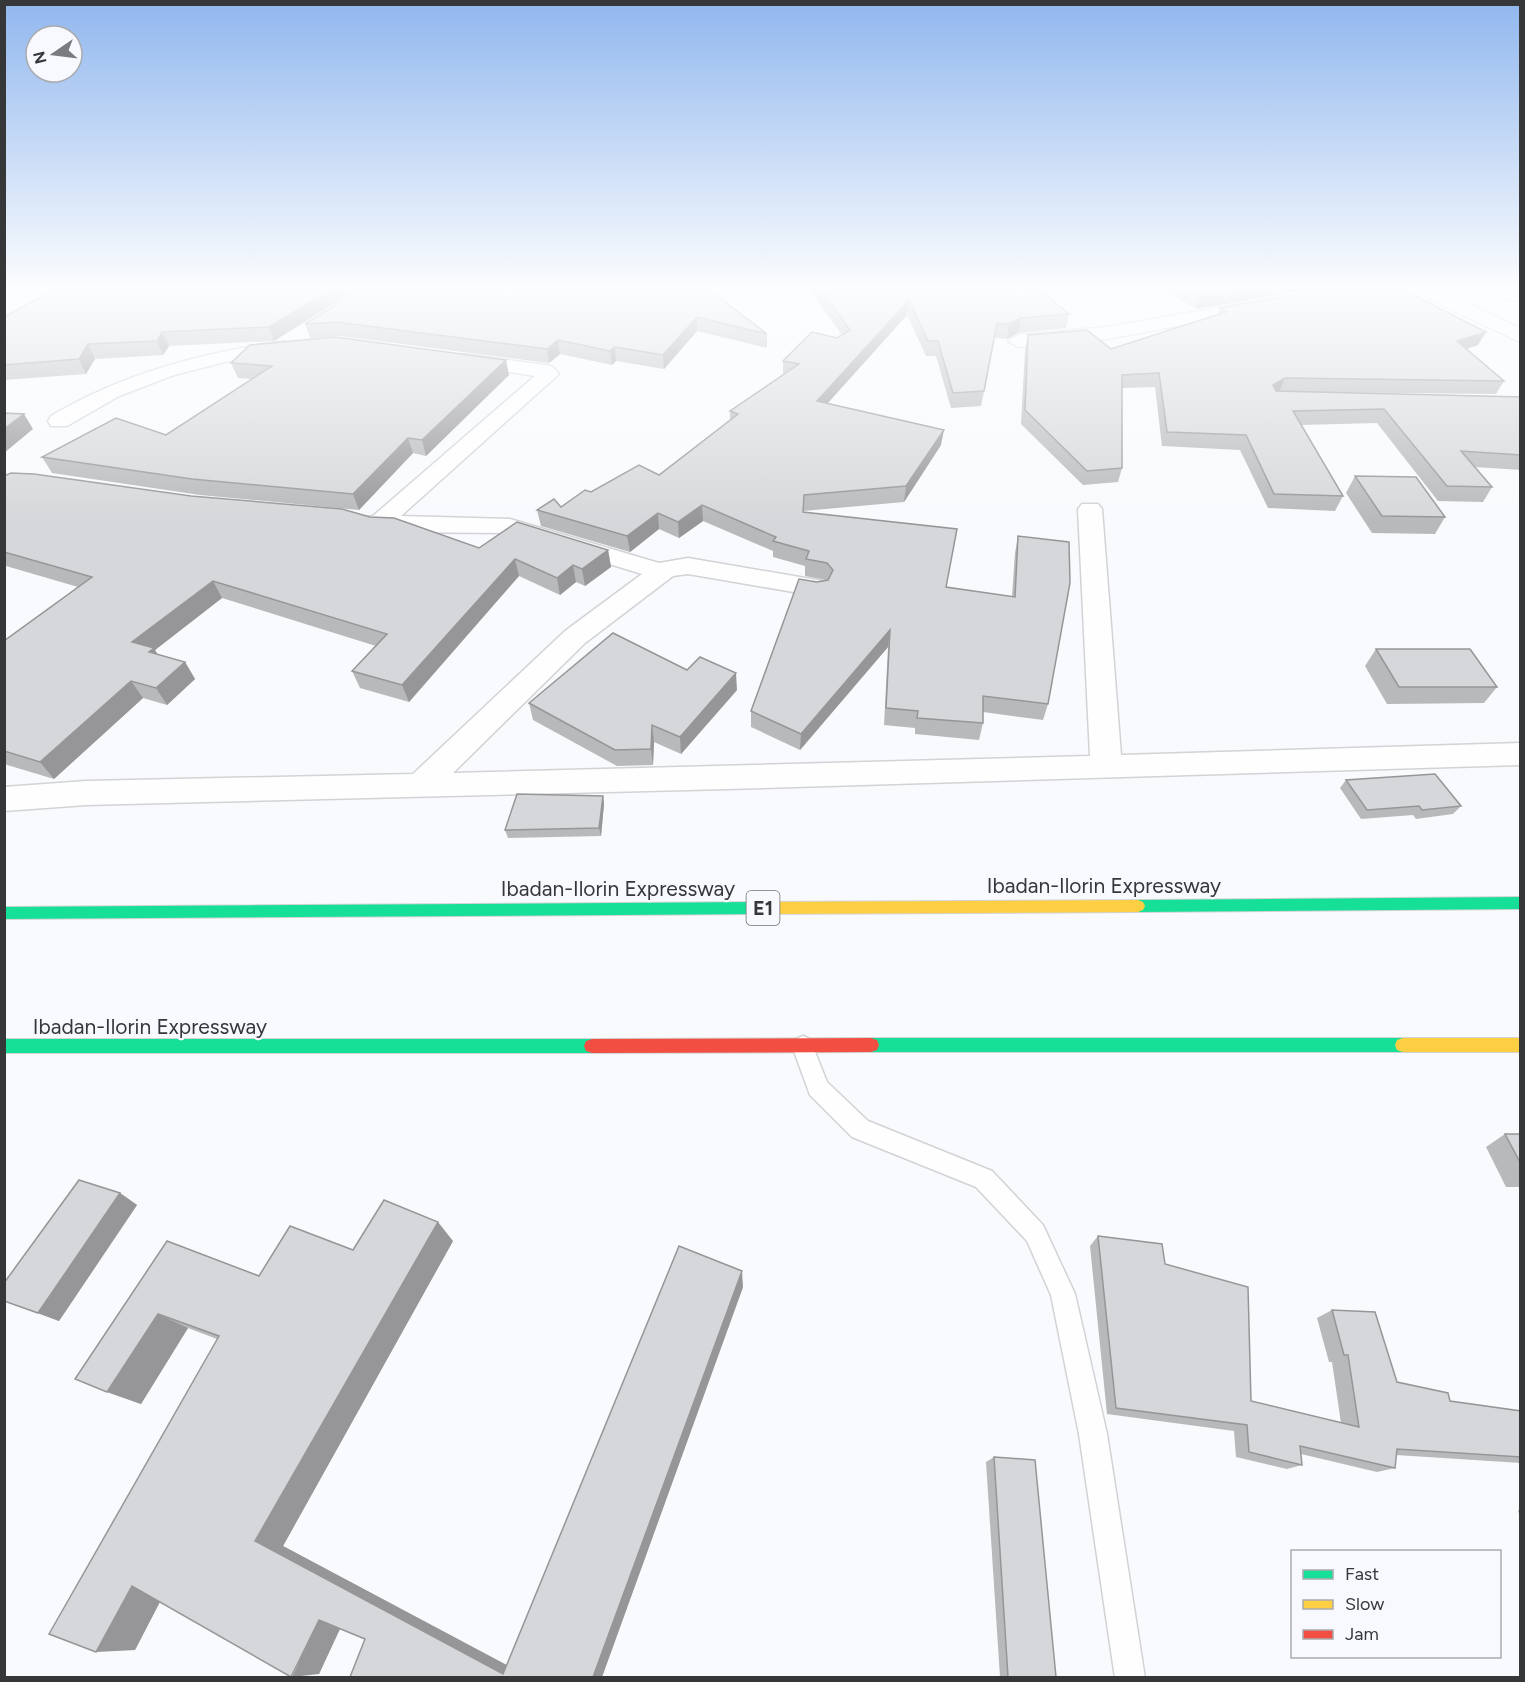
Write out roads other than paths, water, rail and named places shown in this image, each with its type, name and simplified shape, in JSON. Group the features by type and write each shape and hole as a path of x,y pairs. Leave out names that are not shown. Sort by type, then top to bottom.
{"highway":[{"name":"Ibadan-Ilorin Expressway","path":"4,913 1521,903"},
{"name":"Ibadan-Ilorin Expressway","path":"4,1046 1521,1045"}],"street":[{"path":"59,421 91,400 165,369 178,366"},
{"path":"377,525 549,374 546,371 513,366"},
{"path":"1090,509 1106,765"},
{"path":"352,517 377,525 510,526 661,572"},
{"path":"420,786 575,637 666,569 688,566 817,588"},
{"path":"4,799 86,793 420,786 1521,754"}],"lane":[{"path":"803,1046 818,1088 860,1129 984,1179 1035,1233 1063,1294 1088,1411 1130,1677"}]}
